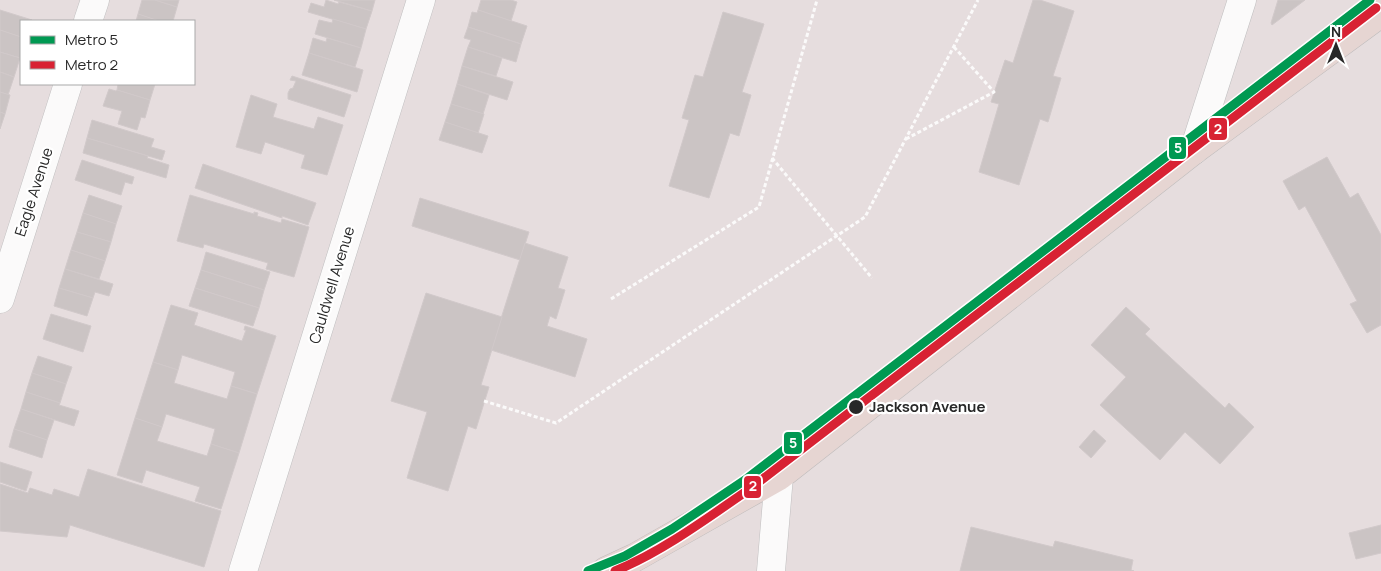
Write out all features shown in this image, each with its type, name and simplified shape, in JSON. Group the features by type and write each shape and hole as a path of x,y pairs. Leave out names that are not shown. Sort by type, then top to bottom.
{"main road":[{"path":"606,571 634,558 780,476 1194,150 1381,13"}],"street":[{"path":"88,20 95,0"},
{"name":"Cauldwell Avenue","path":"243,571 421,0"},
{"path":"1194,150 1242,0"},
{"name":"Eagle Avenue","path":"0,299 68,85"},
{"path":"771,571 780,476"}],"path":[{"path":"611,299 759,207 818,0"},
{"path":"484,402 556,423 865,217 978,0"},
{"path":"906,139 994,92 954,47"},
{"path":"772,158 872,278"}],"building":[{"path":"142,0 155,0 177,7 173,20 156,20 138,14"},
{"path":"155,0 179,0 177,7"},
{"path":"326,0 372,11 366,29 308,12 311,3 324,7"},
{"path":"334,0 375,0 372,11"},
{"path":"481,0 511,0 517,2 511,21 478,10"},
{"path":"1033,0 1040,0 1074,11 1053,76 1061,78 1048,122 1040,119 1019,185 979,172 999,104 991,102 1005,60 1013,63"},
{"path":"1278,0 1305,0 1272,25"},
{"path":"0,10 32,20 20,20 20,37 0,30"},
{"path":"478,10 527,26 521,44 468,27 472,12 477,13"},
{"path":"723,12 764,24 742,92 751,95 739,136 730,133 709,198 669,186 689,120 682,118 695,75 703,77"},
{"path":"138,14 156,20 136,20"},
{"path":"333,19 366,29 361,48 315,34 319,20 332,23"},
{"path":"468,27 521,44 516,62 468,47 471,40 464,38"},
{"path":"0,30 20,37 20,58 0,52"},
{"path":"313,38 326,42 327,38 361,48 355,67 309,53"},
{"path":"468,47 502,58 496,76 462,66"},
{"path":"0,52 20,58 14,77 0,72"},
{"path":"309,53 363,70 357,92 302,75"},
{"path":"462,66 513,82 507,100 457,84"},
{"path":"0,72 14,77 8,95 0,92"},
{"path":"292,76 351,95 344,117 288,99 288,93 296,81 290,80"},
{"path":"457,84 489,95 483,114 451,104"},
{"path":"118,85 155,85 150,100 117,90"},
{"path":"109,89 150,100 145,118 141,117 137,130 118,124 122,111 103,106"},
{"path":"0,92 10,95 5,114 0,112"},
{"path":"251,95 277,104 273,117 314,129 318,117 343,125 327,175 301,168 305,155 265,142 261,154 236,147"},
{"path":"451,104 484,114 478,133 445,122"},
{"path":"0,112 5,114 0,129"},
{"path":"92,120 154,139 151,147 165,151 162,160 87,138"},
{"path":"445,122 488,136 482,153 439,140"},
{"path":"87,138 148,156 147,158 169,165 166,178 83,153"},
{"path":"1327,157 1350,198 1358,193 1381,235 1381,325 1367,333 1350,304 1357,301 1305,206 1299,210 1283,181"},
{"path":"82,160 134,177 132,184 125,182 121,195 75,180"},
{"path":"203,164 316,203 308,225 195,188"},
{"path":"89,195 122,206 116,224 83,213"},
{"path":"190,195 254,214 254,212 258,213 257,216 281,223 282,219 309,227 294,277 266,269 268,263 204,244 203,248 177,241"},
{"path":"420,198 529,232 520,260 412,226"},
{"path":"83,213 116,224 111,242 77,232"},
{"path":"77,232 111,242 105,261 71,250"},
{"path":"525,243 568,257 558,288 565,290 556,319 550,316 547,326 587,339 575,377 491,350"},
{"path":"71,250 105,261 99,279 65,269"},
{"path":"206,252 270,272 264,290 201,270"},
{"path":"65,269 113,284 109,296 95,292 93,298 59,288"},
{"path":"201,270 264,290 259,308 195,288"},
{"path":"59,288 93,298 87,316 54,306"},
{"path":"195,288 259,308 253,326 189,306"},
{"path":"426,293 502,317 481,385 489,387 476,429 468,426 448,491 407,478 427,412 391,401"},
{"path":"171,305 198,313 194,325 242,341 246,330 244,330 245,326 276,336 257,394 231,386 235,372 182,355 178,370 153,362"},
{"path":"1126,307 1150,329 1145,334 1225,408 1229,403 1254,427 1220,464 1185,432 1160,460 1100,405 1126,377 1091,345"},
{"path":"51,314 91,326 83,352 43,339"},
{"path":"38,356 72,367 66,384 32,373"},
{"path":"153,362 178,370 174,383 227,399 231,386 257,394 239,453 211,444 215,429 166,414 162,427 135,418"},
{"path":"32,373 66,384 60,403 26,392"},
{"path":"26,392 79,411 74,426 21,409"},
{"path":"21,409 54,420 47,440 14,429"},
{"path":"135,418 162,427 157,441 207,456 211,444 239,453 221,509 195,501 200,487 146,470 142,483 117,475"},
{"path":"14,429 47,440 42,458 9,447"},
{"path":"1094,430 1106,441 1091,458 1079,447"},
{"path":"0,462 32,472 26,491 0,482"},
{"path":"88,469 221,511 204,567 70,525 67,537 0,531 0,484 28,493 30,488 52,495 54,489 79,497"},
{"path":"1381,525 1381,553 1356,559 1349,533"},
{"path":"971,527 1053,547 1055,541 1133,560 1131,570 1134,571 960,571"}],"metro line":[{"name":"5","path":"588,571 625,556 672,529 745,480 1370,0"},
{"name":"2","path":"615,571 668,544 751,488 1376,8"}],"place":[{"name":"Jackson Avenue","path":"856,407"}]}
